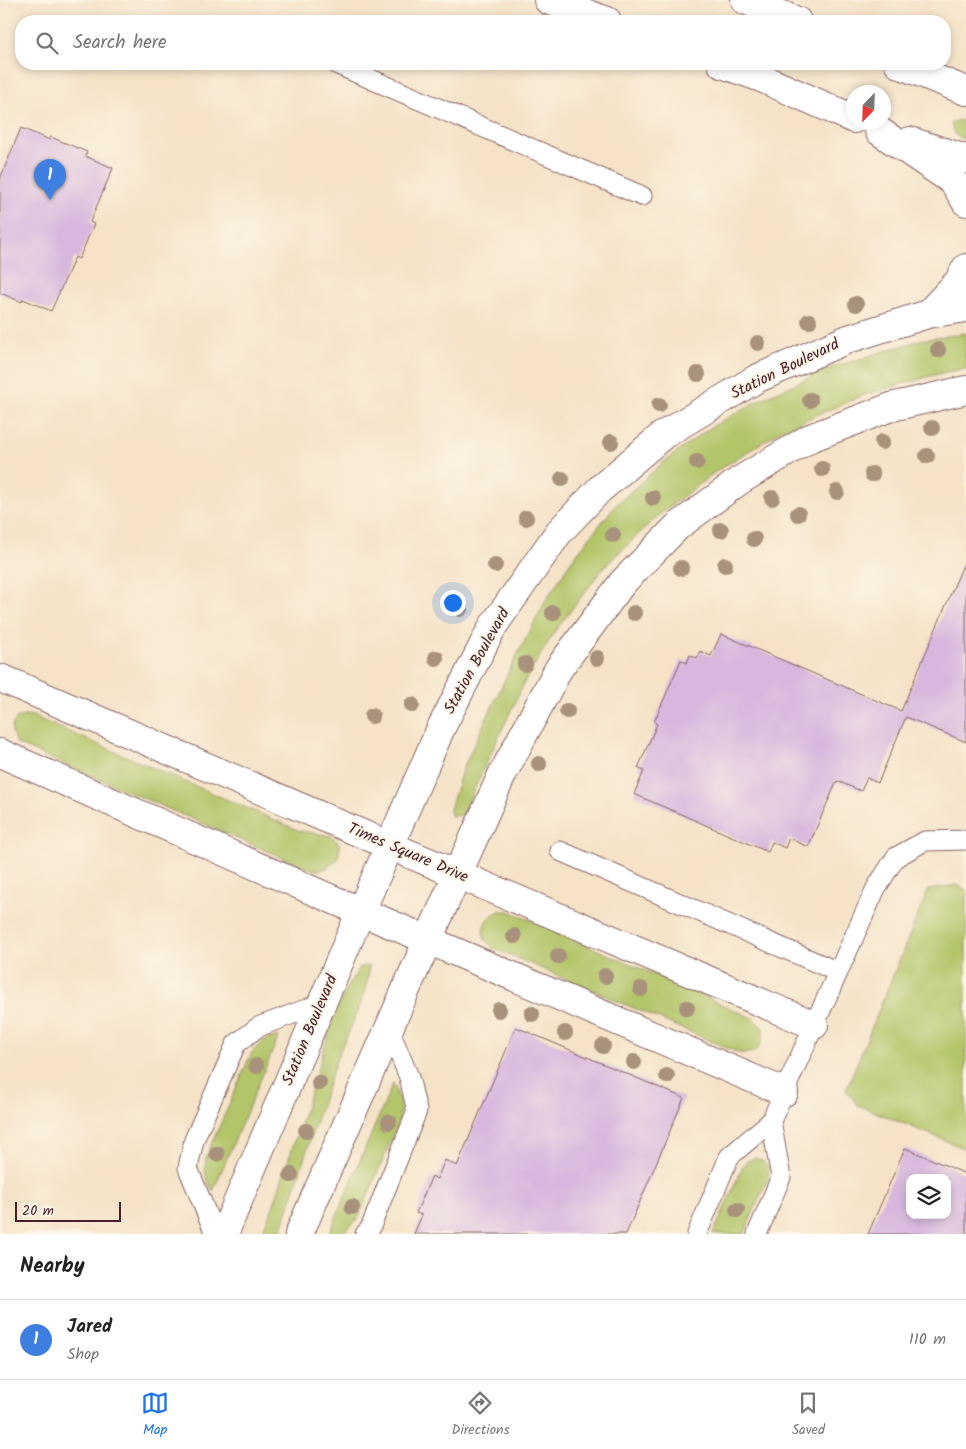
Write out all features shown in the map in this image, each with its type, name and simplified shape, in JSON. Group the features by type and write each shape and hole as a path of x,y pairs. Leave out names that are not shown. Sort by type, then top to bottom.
{"street":[{"path":"548,0 590,15"},
{"path":"745,0 783,15"},
{"path":"739,70 846,115"},
{"path":"914,70 966,91"},
{"path":"876,130 954,182 966,202"},
{"path":"882,130 966,159"},
{"path":"928,314 959,281 966,268"},
{"name":"Station Boulevard","path":"224,1234 441,728 493,626 559,532 600,489 663,435 756,379 848,338 928,314 966,308"},
{"path":"299,1234 502,775 559,668 623,582 678,526 739,481 810,438 891,407 966,390"},
{"name":"Times Square Drive","path":"3,679 390,846 814,1025"},
{"path":"0,753 428,940 784,1092"}],"lane":[{"path":"350,70 642,196"},
{"path":"697,1234 729,1157 771,1122 876,888 896,857 925,841 966,840"},
{"path":"560,851 838,972"},
{"path":"215,1234 188,1168 194,1140 236,1044 258,1027 322,1003"},
{"path":"365,1234 370,1229 417,1111 409,1077 389,1029"},
{"path":"761,1230 781,1177 771,1122"}],"green space":[{"path":"958,120 966,122 966,141 954,134 951,123"},
{"path":"966,333 966,369 945,372 861,396 782,430 715,472 658,516 605,566 555,631 525,681 461,815 451,816 450,809 463,768 510,669 546,600 572,560 614,507 661,464 708,429 757,401 830,368 920,340"},
{"path":"30,715 300,831 332,836 340,845 338,859 325,868 318,870 309,869 17,744 12,734 13,724 19,717"},
{"path":"956,885 966,890 966,1149 858,1105 846,1090 928,890"},
{"path":"499,911 509,911 753,1018 763,1028 761,1044 755,1051 739,1053 493,948 486,940 483,930 486,922"},
{"path":"369,966 368,979 361,1004 335,1063 280,1234 261,1234 273,1207 332,1021 345,990 360,967"},
{"path":"279,1036 213,1191 206,1174 206,1157 252,1052 264,1040"},
{"path":"393,1083 399,1102 399,1122 358,1219 345,1230 329,1234"},
{"path":"755,1158 763,1161 769,1167 768,1178 744,1234 713,1234 743,1166 747,1161"}],"building":[{"path":"21,128 50,140 51,137 87,152 85,156 113,168 90,222 94,224 79,259 75,257 51,311 23,299 22,302 0,293 0,179"},
{"path":"966,558 966,742 906,717 878,783 867,778 861,791 837,781 808,847 789,838 785,848 772,842 768,852 634,794 644,771 638,768 657,724 654,722 681,660 687,663 690,655 697,658 700,651 711,656 721,634 901,711"},
{"path":"516,1027 684,1098 626,1234 414,1234 422,1215 416,1213 432,1176 437,1179 445,1160 457,1166"},
{"path":"905,1148 966,1174 966,1234 868,1234"}],"place":[{"name":"Jared","path":"50,200"}]}
